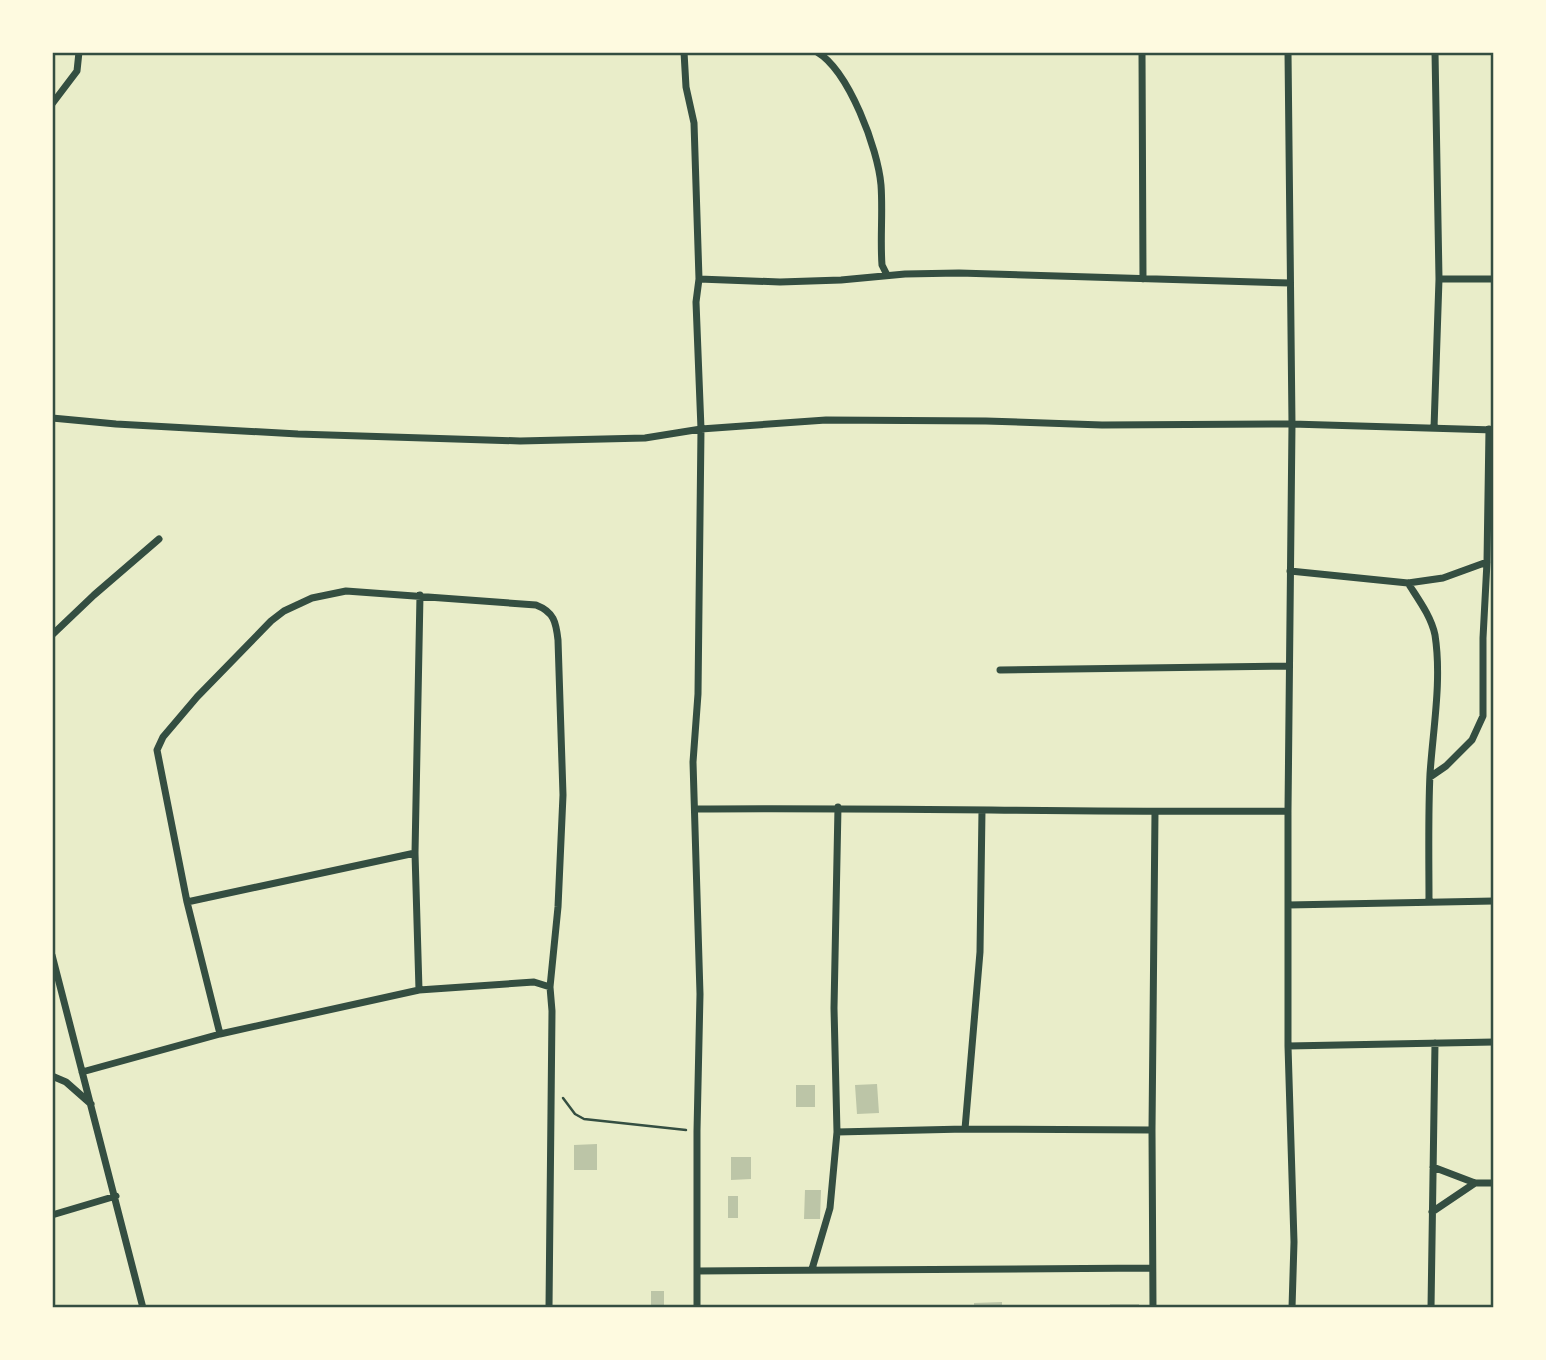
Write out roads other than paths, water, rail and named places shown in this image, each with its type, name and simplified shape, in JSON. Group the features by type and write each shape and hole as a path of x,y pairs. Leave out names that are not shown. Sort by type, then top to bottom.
{"street":[{"path":"52,104 77,71 79,52"},
{"path":"684,52 686,88 694,123 701,429 698,694 693,762 700,995 696,1131 697,1307"},
{"path":"817,52 841,75 853,98 874,154 881,185 881,255 887,275"},
{"path":"1142,52 1143,279"},
{"path":"1288,52 1292,424 1287,811 1288,1046 1294,1242 1292,1307"},
{"path":"1434,428 1438,279 1435,53 1445,52"},
{"path":"699,279 780,282 958,273 1290,283"},
{"path":"1438,279 1493,279"},
{"path":"52,418 298,434 520,441 645,438 701,429 826,420 1102,425 1292,424 1491,430 1483,638 1483,716 1472,740 1446,766 1430,777"},
{"path":"52,635 94,594 159,539"},
{"path":"1290,571 1408,583 1443,578 1487,562"},
{"path":"1408,583 1429,619 1437,656 1436,713 1430,777 1429,902"},
{"path":"220,1034 187,902 156,755 163,737 197,697 271,621 291,607 312,598 346,591 536,605 547,609 554,617 558,640 563,795 558,907 550,987 549,1307"},
{"path":"419,990 415,853 420,595"},
{"path":"1000,670 1289,666"},
{"path":"695,809 838,807 1155,812 1287,811"},
{"path":"812,1269 830,1208 836,1132 834,1008 838,807"},
{"path":"965,1129 980,952 982,810"},
{"path":"1153,1307 1155,812"},
{"path":"187,902 415,853"},
{"path":"1288,905 1493,901"},
{"path":"52,955 143,1307"},
{"path":"82,1072 220,1034 419,990 534,982 550,987"},
{"path":"1288,1046 1493,1042"},
{"path":"1430,1307 1435,1044"},
{"path":"52,1076 66,1082 91,1104"},
{"path":"836,1132 965,1129 1152,1130"},
{"path":"1433,1167 1475,1183 1493,1183"},
{"path":"1432,1212 1475,1183"},
{"path":"52,1215 116,1196"},
{"path":"698,1271 1152,1268"}]}
